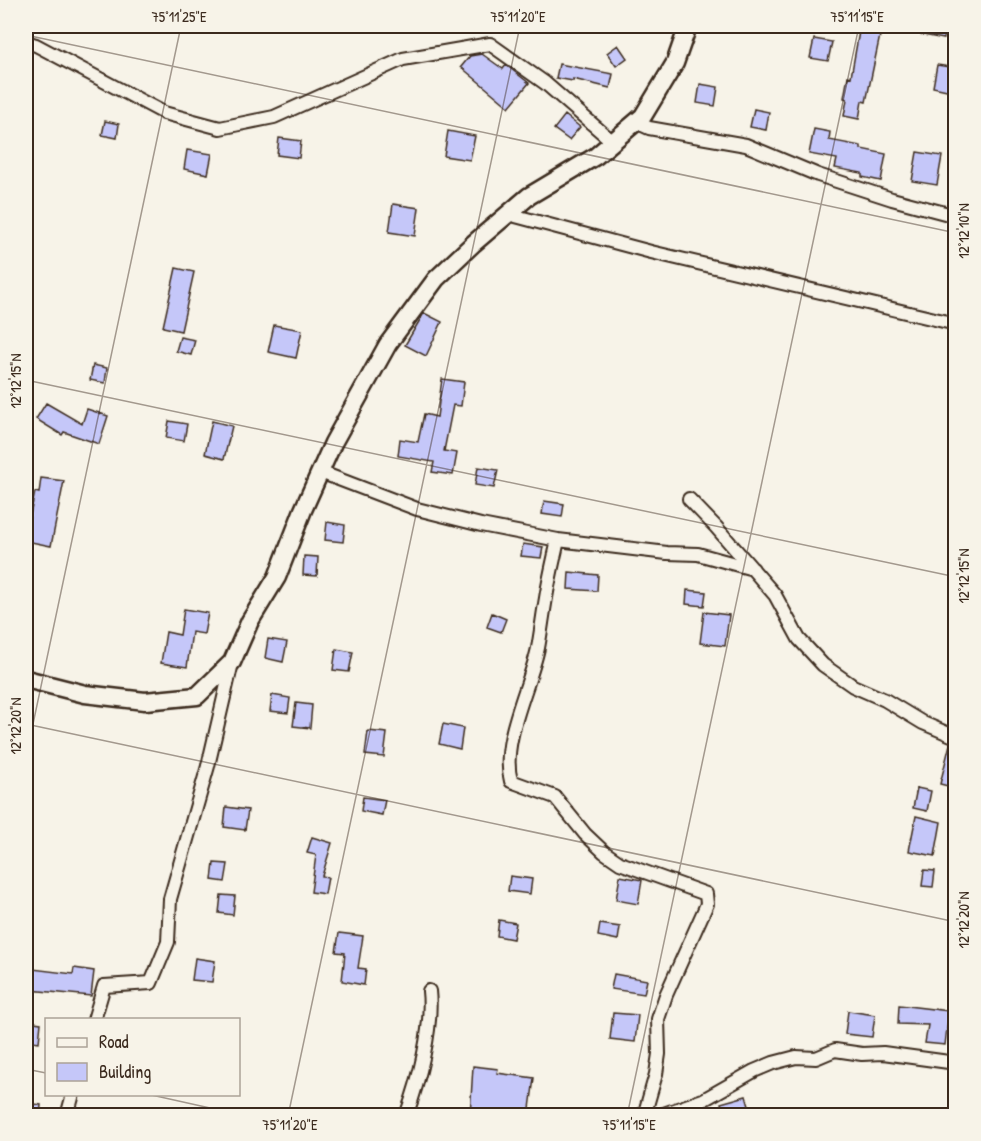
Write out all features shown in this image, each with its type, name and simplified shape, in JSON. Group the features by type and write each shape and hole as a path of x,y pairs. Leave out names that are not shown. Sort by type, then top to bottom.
{"main road":[{"path":"26,680 86,694 145,701 197,696 232,662 250,621 277,577 303,510 333,444 388,344 436,279 508,214 529,196 597,156 643,116 675,63 688,26"}],"street":[{"path":"26,42 36,45 164,113 220,128 274,117 403,59 490,44 545,83 613,142"},
{"path":"636,122 658,129 746,145 818,175 892,200 956,216"},
{"path":"508,214 651,252 956,324"},
{"path":"320,472 417,509 482,525 558,540 667,553 698,554 753,569"},
{"path":"689,499 775,594 799,639 823,665 853,686 885,700 923,723 956,737"},
{"path":"558,540 538,649 520,705 509,753 508,771 511,781 520,786 555,796 585,834 620,863 706,894 707,904 666,995 658,1019 659,1054 644,1116"},
{"path":"95,1018 104,986 151,983 168,942 170,899 208,766 232,662"},
{"path":"406,1116 417,1089 431,1008 429,991"},
{"path":"658,1116 703,1100 754,1071 773,1063 796,1058 816,1058 835,1050 862,1054 883,1053 956,1063"},
{"path":"67,1116 73,1096"}],"building":[{"path":"860,26 882,26 866,102 862,101 859,119 844,116 847,99 844,98 848,76 851,77"},
{"path":"904,26 946,26 944,39 903,31"},
{"path":"814,39 832,42 828,61 810,58"},
{"path":"618,45 627,58 616,66 607,53"},
{"path":"482,54 503,69 506,65 529,83 509,107 461,67 470,56"},
{"path":"559,64 613,74 610,88 573,79 573,81 556,78"},
{"path":"937,65 956,68 956,92 933,87"},
{"path":"700,84 718,87 715,106 697,103"},
{"path":"754,109 769,112 766,130 750,127"},
{"path":"565,115 580,127 569,140 554,129"},
{"path":"105,121 119,124 117,138 102,135"},
{"path":"814,129 830,132 829,140 861,146 861,149 886,154 881,181 862,177 862,173 835,168 837,159 809,154"},
{"path":"448,131 475,136 470,160 444,156"},
{"path":"279,138 301,141 299,158 277,155"},
{"path":"187,150 212,154 208,174 184,169"},
{"path":"917,152 942,156 937,185 912,181"},
{"path":"393,204 419,208 415,236 389,232"},
{"path":"176,268 194,272 181,331 163,327"},
{"path":"424,313 442,322 426,356 405,345"},
{"path":"274,325 302,330 296,358 268,352"},
{"path":"180,337 195,340 191,355 176,351"},
{"path":"93,365 107,368 105,383 90,380"},
{"path":"442,379 464,382 461,406 453,405 444,451 457,453 453,475 432,472 434,462 398,456 400,439 418,442 424,414 437,417"},
{"path":"46,403 82,424 87,409 108,416 99,444 64,432 62,435 36,419"},
{"path":"169,421 187,424 184,441 166,438"},
{"path":"212,421 232,426 224,459 205,454"},
{"path":"478,467 498,470 494,488 475,485"},
{"path":"41,478 64,481 51,546 26,541 26,529 35,492 39,493"},
{"path":"544,501 564,504 562,517 542,514"},
{"path":"327,522 345,525 343,542 325,540"},
{"path":"523,544 543,547 541,558 521,556"},
{"path":"304,556 318,557 317,576 303,575"},
{"path":"569,572 598,575 597,591 568,589"},
{"path":"687,590 706,592 704,606 686,604"},
{"path":"184,609 208,613 204,634 192,632 187,667 161,663 166,632 180,635"},
{"path":"704,612 729,615 725,646 700,643"},
{"path":"492,613 506,619 501,632 487,627"},
{"path":"268,639 287,642 283,662 265,658"},
{"path":"336,649 353,652 349,672 333,670"},
{"path":"272,695 290,698 288,713 270,711"},
{"path":"296,703 312,705 310,728 293,726"},
{"path":"443,724 463,728 460,749 439,744"},
{"path":"368,731 387,733 384,757 365,755"},
{"path":"950,744 956,745 956,788 940,784"},
{"path":"917,788 931,791 927,811 913,808"},
{"path":"363,797 385,800 382,815 361,811"},
{"path":"226,807 248,810 245,830 224,827"},
{"path":"916,816 941,822 935,856 909,851"},
{"path":"312,837 332,843 322,876 328,877 325,894 311,892 316,855 307,853"},
{"path":"214,863 228,864 225,882 212,880"},
{"path":"924,870 935,871 933,887 922,886"},
{"path":"510,876 532,879 530,894 508,891"},
{"path":"620,876 642,880 638,904 616,900"},
{"path":"221,895 235,896 233,915 219,913"},
{"path":"499,920 516,923 513,939 497,936"},
{"path":"600,924 620,927 618,940 598,936"},
{"path":"339,933 363,936 358,968 366,969 364,985 342,981 345,953 336,952"},
{"path":"195,958 215,961 212,982 192,980"},
{"path":"74,968 94,971 91,996 30,990 33,969 73,974"},
{"path":"614,974 647,980 644,994 611,989"},
{"path":"899,1005 949,1011 945,1045 925,1043 928,1025 898,1024"},
{"path":"848,1011 875,1015 872,1037 845,1034"},
{"path":"613,1013 638,1015 635,1042 610,1039"},
{"path":"26,1021 41,1023 39,1042 26,1040"},
{"path":"473,1066 498,1069 497,1073 534,1078 529,1116 470,1116"},
{"path":"746,1096 752,1116 725,1116 721,1103"},
{"path":"26,1103 41,1105 40,1116 26,1116"}]}
